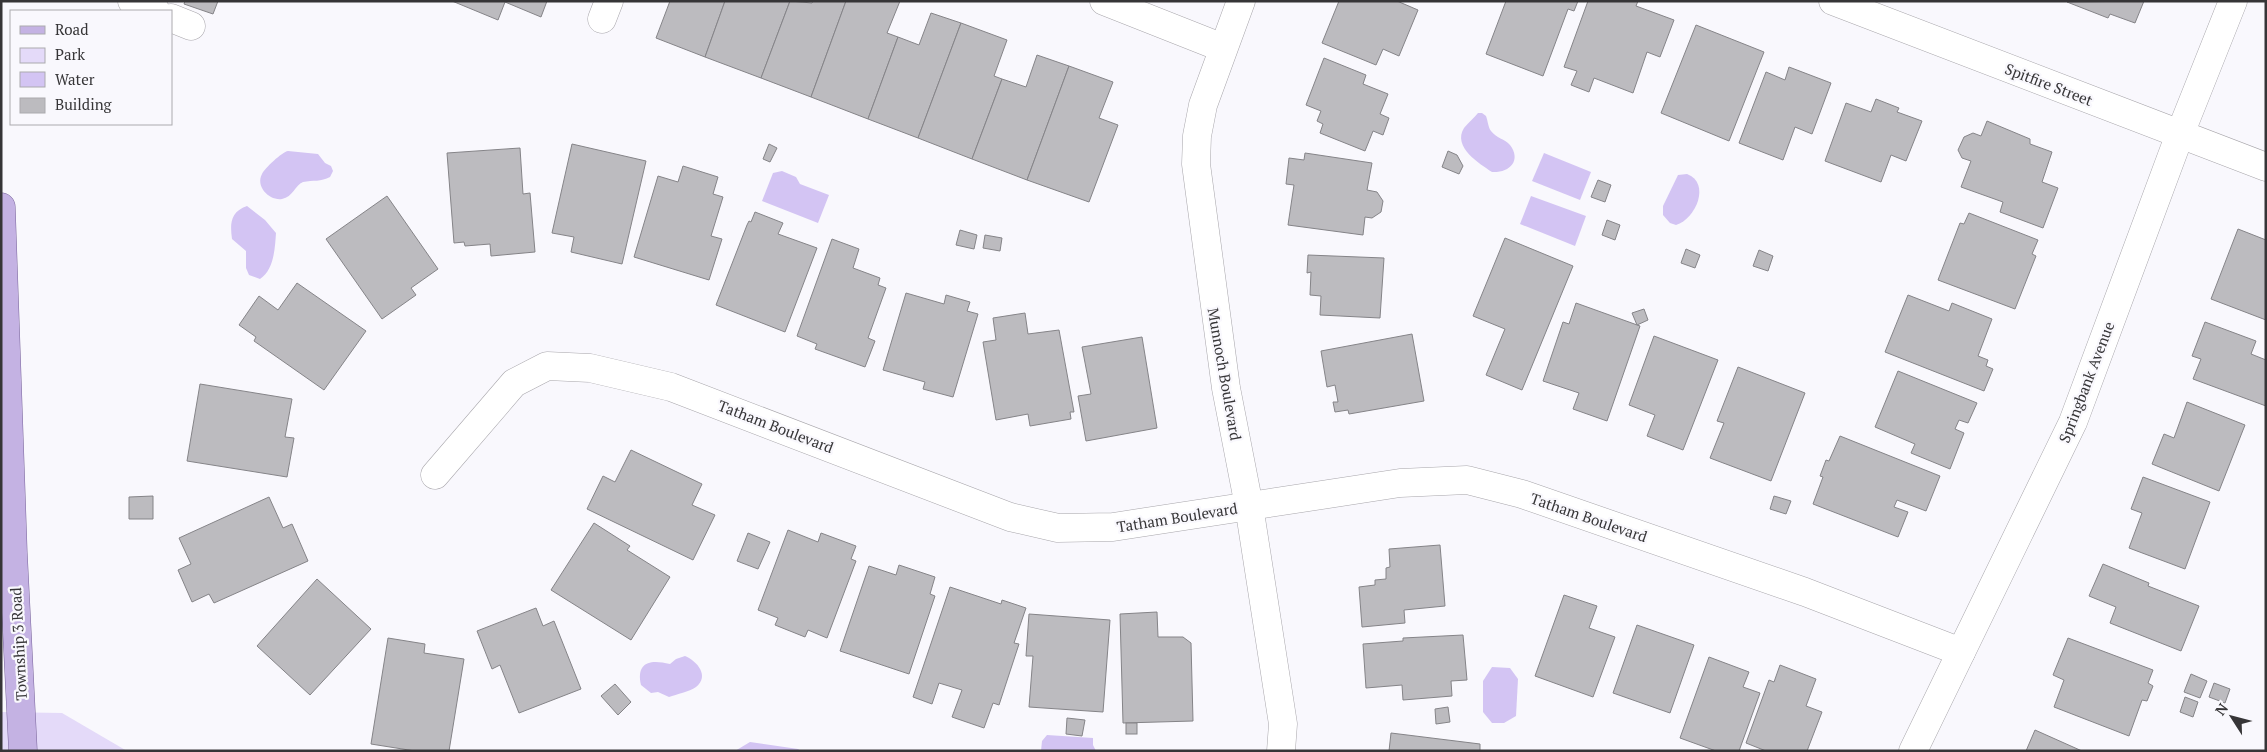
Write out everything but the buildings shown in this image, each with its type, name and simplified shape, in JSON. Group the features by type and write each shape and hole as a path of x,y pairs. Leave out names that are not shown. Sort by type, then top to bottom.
{"main road":[{"name":"Township 3 Road","path":"1,206 13,544 23,751"}],"street":[{"path":"132,1 154,10"},
{"path":"1104,1 1223,48"},
{"name":"Munnoch Boulevard","path":"1241,1 1202,105 1197,136 1196,164 1226,388 1249,506 1283,724 1282,751"},
{"name":"Spitfire Street","path":"1833,1 2266,167"},
{"name":"Springbank Avenue","path":"1913,751 2073,422 2180,134 2233,1"},
{"name":"Tatham Boulevard","path":"436,475 514,383 547,366 590,368 671,387 1010,517 1058,528 1113,527 1400,482 1467,480 1522,494 1805,592 1961,652"}],"green space":[{"path":"1,712 62,713 127,751 1,751"}],"water":[{"path":"1478,113 1486,116 1491,131 1508,143 1513,151 1514,161 1512,165 1504,170 1492,172 1475,160 1464,148 1461,135 1464,128"},
{"path":"288,151 318,154 325,163 331,166 333,171 330,177 303,182 286,198 273,198 262,188 260,179 266,168"},
{"path":"1544,153 1591,172 1580,200 1532,181"},
{"path":"782,171 796,177 800,184 829,195 818,223 762,201 773,173"},
{"path":"1687,174 1698,185 1698,201 1690,216 1676,225 1670,223 1663,215 1663,206 1678,175"},
{"path":"1531,196 1586,216 1575,246 1520,224"},
{"path":"247,206 265,220 276,233 271,264 265,275 260,279 249,275 246,268 246,251 232,239 232,219 237,212"},
{"path":"685,656 694,661 702,674 700,683 696,687 669,697 658,692 651,693 641,685 641,671 646,664 656,662 670,664 676,659"},
{"path":"1492,667 1510,668 1518,679 1516,716 1504,723 1492,723 1483,712 1483,681"},
{"path":"1047,735 1093,738 1093,745 1096,751 1041,751 1042,741"},
{"path":"750,742 798,749 801,751 735,751"}]}
